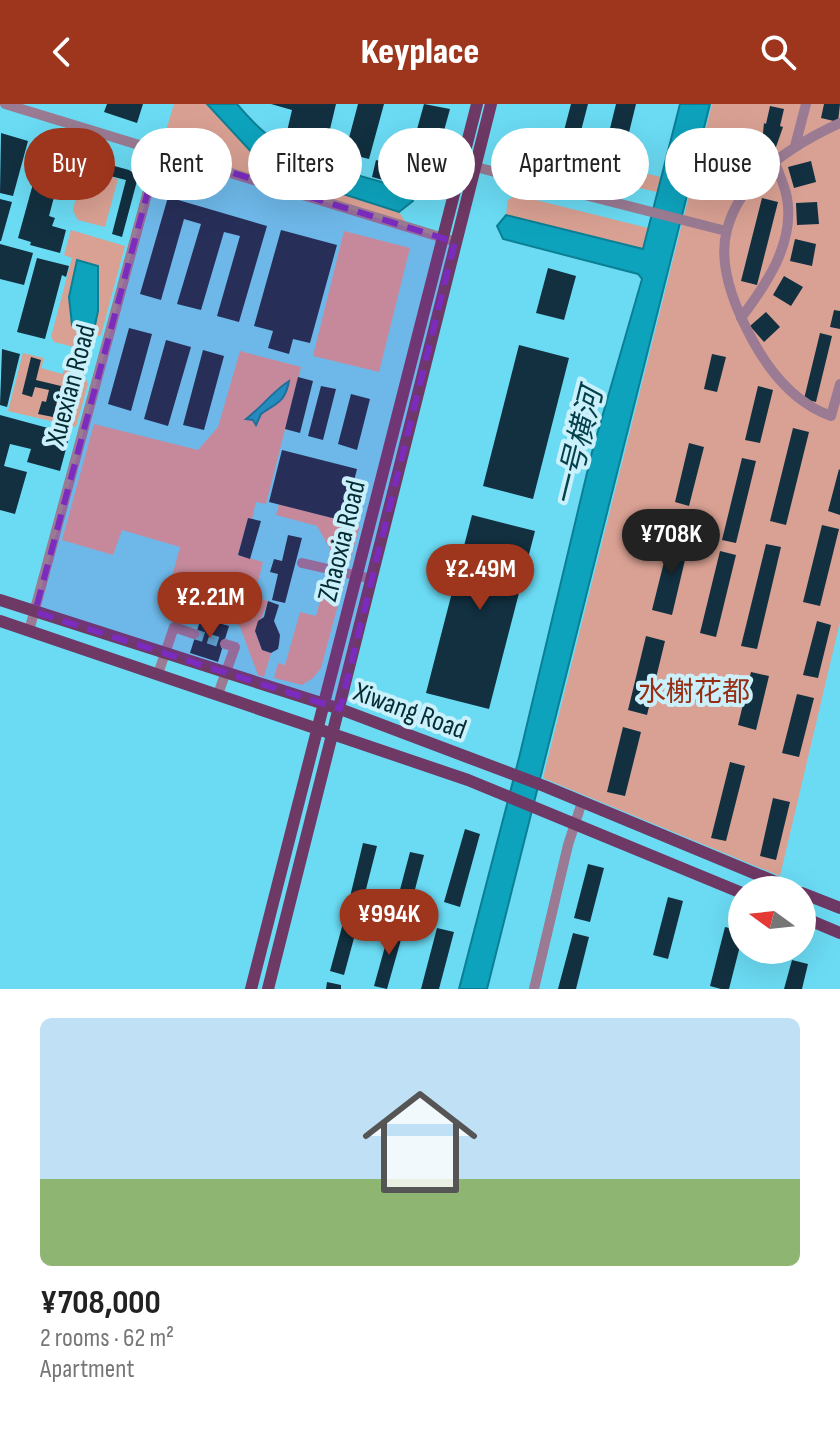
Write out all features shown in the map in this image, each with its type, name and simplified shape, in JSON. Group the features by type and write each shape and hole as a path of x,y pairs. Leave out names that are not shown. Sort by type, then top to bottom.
{"main road":[{"name":"Zhaoxia Road","path":"474,128 477,104"},
{"name":"Zhaoxia Road","path":"475,148 491,104"},
{"name":"Zhaoxia Road","path":"251,989 317,730 460,200"},
{"name":"Zhaoxia Road","path":"268,989 372,579 449,240"},
{"name":"Xiwang Road","path":"0,600 340,709 544,786 761,876"},
{"name":"Xiwang Road","path":"0,621 468,780 728,887"},
{"path":"816,899 840,908"},
{"path":"816,923 840,933"}],"street":[{"path":"5,104 131,142"},
{"path":"795,146 806,104"},
{"path":"780,159 795,146 840,123"},
{"path":"475,167 726,231"},
{"path":"232,173 449,240"},
{"path":"741,318 766,281 783,242 787,198 780,178"},
{"name":"Xuexian Road","path":"29,631 146,200"},
{"path":"741,200 726,231 729,289 741,318 761,355 784,387 814,410 831,416 840,384"},
{"path":"302,563 372,579"},
{"path":"158,674 174,627 194,634"},
{"path":"218,694 235,647 225,644"},
{"path":"534,989 582,802"}],"highlighted area":[{"path":"159,150 455,242 340,709 35,612"}],"green space":[{"path":"174,104 207,104 229,128 167,128"},
{"name":"水榭花都","path":"712,104 840,104 840,622 780,876 543,778 688,200 780,200 780,128 706,128"},
{"path":"232,131 248,148 248,174 232,169"},
{"path":"649,174 661,177 657,192 649,190"},
{"path":"75,200 112,200 105,227 78,220 73,211"},
{"path":"330,200 362,200 399,212 407,224"},
{"path":"508,200 536,200 648,228 643,250 506,215"},
{"path":"71,230 125,246 101,335 93,338 90,351 54,342 51,337 72,258 64,255"},
{"path":"344,231 410,248 379,372 313,356"},
{"path":"240,351 301,367 266,504 256,502 238,555 263,562 254,597 268,601 255,631 262,650 271,653 264,677 258,675 240,627 231,619 213,615 216,601 198,596 195,608 171,601 176,586 170,584 180,547 122,530 113,555 62,540 94,424 198,450 218,427"},
{"path":"23,353 44,358 41,368 62,374 68,366 81,366 88,384 76,427 8,411"},
{"path":"279,504 360,525 349,565 337,561 317,526 276,515"},
{"path":"327,574 345,579 321,668 302,685 274,678 278,663 285,665 300,612 316,616"}],"water":[{"path":"207,104 237,104 260,128 248,128 248,148"},
{"path":"680,104 710,104 704,128 674,128"},
{"path":"665,163 665,200 686,200 487,989 459,989 519,758 592,452 642,279 638,274 503,239 497,226 506,215 643,249"},
{"path":"362,176 378,180 378,200 413,200 399,212 362,200"},
{"path":"77,260 98,266 98,311 94,330 72,325 69,297"},
{"path":"289,381 282,398 261,414 256,425 253,420 246,419 277,390"}],"building":[{"path":"107,104 143,104 137,123 104,112"},
{"path":"271,104 336,104 330,128 288,128 292,110"},
{"path":"358,104 384,104 369,159 362,157 362,128 352,128"},
{"path":"424,104 450,109 445,128 417,128"},
{"path":"571,104 588,104 582,128 565,128"},
{"path":"616,104 636,104 630,128 610,128"},
{"path":"824,104 840,104 838,122 821,118"},
{"path":"770,106 784,109 780,136 780,128 764,128"},
{"path":"1,133 24,140 24,156 13,196 0,193"},
{"path":"378,161 378,179 372,177"},
{"path":"811,161 816,182 794,188 788,167"},
{"path":"115,166 131,171 132,200 122,237 112,234 126,180 115,177"},
{"path":"0,199 12,202 1,241 0,241"},
{"path":"29,200 53,200 49,216 55,218 52,226 66,230 60,253 30,245 31,242 18,238"},
{"path":"167,200 178,200 267,226 239,322 217,316 240,236 224,232 201,310 177,304 201,224 184,219 161,300 140,294"},
{"path":"761,200 778,202 757,285 741,281"},
{"path":"817,202 819,224 797,225 796,203"},
{"path":"281,230 337,245 310,343 293,339 289,354 268,348 273,331 254,326"},
{"path":"795,239 816,244 812,266 790,261"},
{"path":"0,244 33,253 24,285 0,279"},
{"path":"37,258 69,266 66,277 62,275 45,339 17,332"},
{"path":"548,268 576,276 564,320 536,313"},
{"path":"784,276 803,287 791,306 773,295"},
{"path":"834,310 840,311 840,329 830,327"},
{"path":"766,312 780,327 764,342 750,326"},
{"path":"129,328 152,334 131,411 108,404"},
{"path":"820,333 832,336 816,402 804,399"},
{"path":"166,340 191,347 168,426 144,419"},
{"path":"519,345 569,358 533,499 483,486"},
{"path":"2,349 20,354 7,407 0,405"},
{"path":"203,350 224,356 204,430 183,425"},
{"path":"712,354 726,357 717,392 704,389"},
{"path":"31,357 41,360 36,380 61,386 53,417 38,414 49,390 35,387 32,397 22,394"},
{"path":"298,377 313,381 300,433 285,429"},
{"path":"321,386 336,389 323,440 308,436"},
{"path":"758,386 773,390 760,443 745,440"},
{"path":"351,394 370,399 357,450 338,444"},
{"path":"0,415 70,434 60,471 27,462 31,449 10,444 4,466 27,472 15,514 0,510"},
{"path":"793,428 809,432 786,525 770,521"},
{"path":"689,443 704,447 689,506 675,502"},
{"path":"282,450 357,469 344,521 269,502"},
{"path":"742,458 756,461 736,543 722,540"},
{"path":"840,470 840,515 828,511"},
{"path":"472,515 535,531 489,709 426,693"},
{"path":"248,518 261,521 250,559 238,555"},
{"path":"822,525 839,529 820,606 803,602"},
{"path":"288,535 302,538 285,603 272,600 278,574 270,572 274,559 282,561"},
{"path":"670,538 689,543 672,615 652,610"},
{"path":"766,544 781,547 757,649 741,646"},
{"path":"720,551 736,555 716,637 700,633"},
{"path":"268,601 279,605 274,621 280,635 279,644 278,649 271,653 262,650 255,631 258,621 264,617"},
{"path":"201,618 229,626 218,662 190,653"},
{"path":"817,621 831,625 818,678 803,675"},
{"path":"646,636 665,641 647,715 628,710"},
{"path":"751,672 769,676 756,730 738,725"},
{"path":"797,694 814,698 799,757 782,753"},
{"path":"623,727 641,732 625,796 607,792"},
{"path":"730,762 745,766 726,841 711,838"},
{"path":"773,798 790,802 776,860 760,856"},
{"path":"465,829 480,834 460,907 444,902"},
{"path":"363,843 377,846 362,905 349,901"},
{"path":"410,852 424,855 407,920 393,916"},
{"path":"588,864 604,868 590,922 574,918"},
{"path":"668,897 683,901 668,959 653,955"},
{"path":"346,912 360,916 344,975 330,971"},
{"path":"391,925 404,929 387,989 374,986"},
{"path":"725,927 728,928 728,964 735,964 729,989 710,986"},
{"path":"437,928 454,932 439,989 421,989"},
{"path":"573,933 589,937 576,989 558,989"},
{"path":"791,964 808,964 802,989 784,989"},
{"path":"327,982 341,985 341,989 326,989"}],"tunnel":[{"path":"194,634 225,644"}],"water label":[{"name":"一号横河","path":"579,447"}]}
